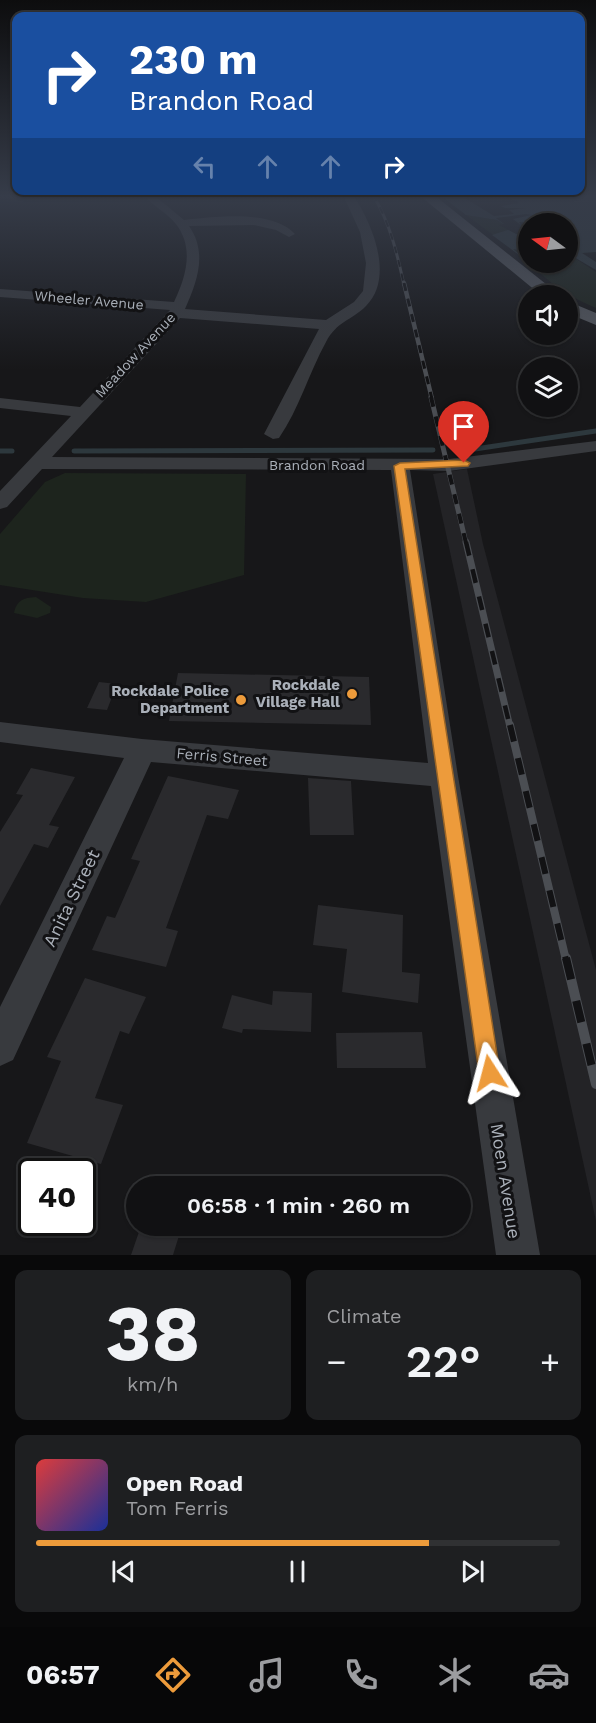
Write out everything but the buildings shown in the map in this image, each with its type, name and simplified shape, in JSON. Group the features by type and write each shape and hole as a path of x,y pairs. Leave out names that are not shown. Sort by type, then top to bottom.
{"main road":[{"path":"500,254 539,285"},
{"path":"578,311 596,320"}],"street":[{"name":"Meadow Avenue","path":"0,503 177,310 189,287 195,263 194,254"},
{"path":"273,434 328,325 353,311 365,299 372,287 370,254"},
{"name":"Wheeler Avenue","path":"0,293 328,325"},
{"path":"0,403 83,412"},
{"name":"Brandon Road","path":"36,463 449,465 596,446"},
{"name":"Moen Avenue","path":"400,466 444,776 518,1255"},
{"name":"Ferris Street","path":"0,732 142,750 444,776"},
{"name":"Anita Street","path":"0,1047 142,750"}],"shaded area":[{"path":"578,254 583,254 596,262 596,270 578,259"},
{"path":"578,260 596,272 596,308 578,300 578,285 556,285 540,273 578,273"},
{"path":"467,469 483,544 596,970 596,1221 433,474"},
{"path":"65,473 246,474 244,575 146,602 83,598 0,585 0,534 45,482"},
{"path":"36,597 51,607 50,613 37,618 14,613 21,600"}],"waterway":[{"path":"475,449 596,431"},
{"path":"74,451 433,450"},
{"path":"0,451 12,451"}],"railway":[{"path":"397,254 404,285"},
{"path":"404,283 432,399"},
{"path":"431,397 466,543"},
{"path":"466,542 510,727"},
{"path":"510,725 566,960"},
{"path":"566,958 596,1084"}],"place":[{"name":"Rockdale Village Hall","path":"352,694"},
{"name":"Rockdale Police Department","path":"241,700"}],"route":[{"path":"464,463 400,466 444,776 490,1073"}]}
